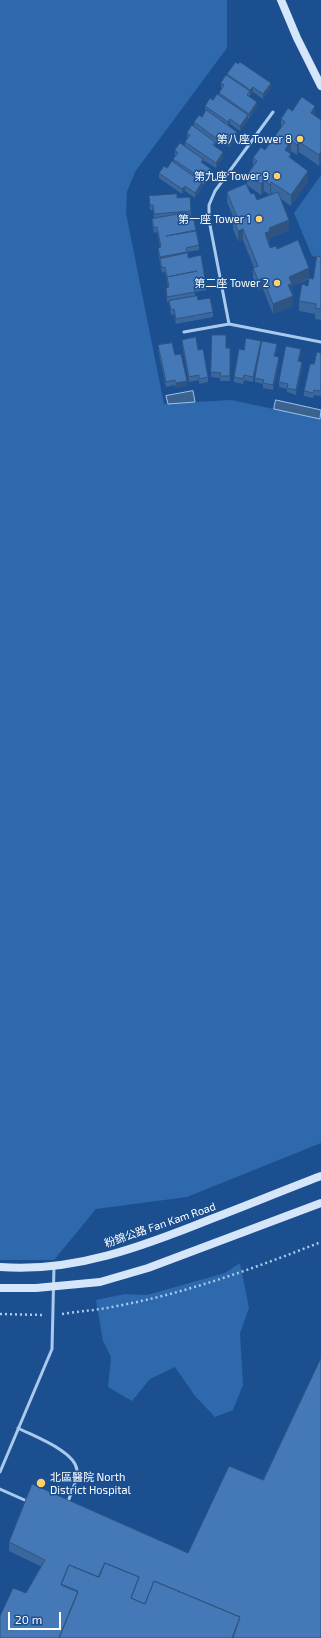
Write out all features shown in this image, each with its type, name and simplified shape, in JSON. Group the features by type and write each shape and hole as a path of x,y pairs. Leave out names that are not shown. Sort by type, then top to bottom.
{"main road":[{"path":"281,0 297,38 321,86"},
{"name":"粉錦公路 Fan Kam Road","path":"0,1267 26,1269 88,1261 123,1251 193,1226 321,1176"},
{"path":"0,1288 36,1288 100,1282 148,1268 321,1203"}],"lane":[{"path":"229,324 208,220 209,205 215,191 274,112"},
{"path":"184,332 229,324 321,342"},
{"path":"0,1472 52,1349 55,1286 54,1266"},
{"path":"18,1428 66,1453 73,1461 77,1468 76,1478 67,1504"},
{"path":"0,1489 34,1504"}],"path":[{"path":"0,1314 54,1315 116,1307 186,1290 258,1266 321,1242"}],"shaded area":[{"path":"0,0 227,0 227,48 135,172 127,192 126,213 164,404 231,400 321,419 321,1143 187,1197 96,1209 54,1260 0,1260"},
{"path":"321,175 321,258 312,256 294,213"},
{"path":"193,391 195,402 168,404 166,396"},
{"path":"276,400 321,410 320,419 274,409"},
{"path":"240,1263 249,1308 240,1333 243,1385 233,1410 215,1417 195,1396 175,1367 150,1379 132,1401 108,1387 111,1357 103,1341 96,1300 125,1294 147,1295 225,1273"}],"building":[{"path":"236,62 238,64 240,62 271,83 263,94 253,87 250,90 227,74"},
{"path":"226,75 250,91 247,95 257,102 249,114 219,93 224,85 221,83"},
{"path":"217,94 248,115 240,126 230,119 228,122 205,106 210,98 213,100"},
{"path":"302,97 315,106 311,113 321,120 321,152 319,155 299,142 297,145 291,140 285,150 291,154 289,157 308,171 291,195 271,182 270,185 264,180 261,184 247,175 257,161 253,158 261,147 265,150 285,122 281,119 288,108 292,111"},
{"path":"206,110 237,132 230,142 219,135 217,139 194,122 199,115 202,117"},
{"path":"192,125 215,142 213,145 223,152 216,163 185,142 190,135 187,133"},
{"path":"180,143 203,159 201,162 211,169 204,180 173,159 178,153 175,150"},
{"path":"172,161 202,182 195,193 185,186 182,189 159,173 164,166 167,168"},
{"path":"246,184 251,194 254,193 257,200 278,192 289,220 269,228 270,231 265,233 270,248 276,246 277,249 298,240 309,268 289,277 292,284 288,285 293,296 273,304 263,278 258,280 253,268 258,266 243,229 238,231 233,219 237,217 227,192"},
{"path":"177,194 177,198 190,197 191,211 154,214 153,205 150,205 149,196"},
{"path":"180,214 181,218 193,216 196,230 166,236 196,231 199,245 186,248 187,252 160,257 158,248 161,247 157,227 154,228 152,219"},
{"path":"188,253 188,258 201,255 206,285 194,287 195,292 167,297 166,288 169,287 165,267 162,268 160,259"},
{"path":"317,256 321,257 321,309 315,308 316,304 299,301 302,284 308,286 309,278 313,279"},
{"path":"197,296 198,300 210,298 213,312 176,319 174,309 171,310 169,301"},
{"path":"212,335 226,335 226,348 230,348 230,376 220,376 221,373 211,372"},
{"path":"196,337 198,350 203,349 208,377 199,379 199,375 189,377 182,340"},
{"path":"246,338 261,341 253,377 244,375 243,379 234,377 239,349 244,350"},
{"path":"262,341 277,344 274,356 279,357 273,385 263,383 264,380 255,378"},
{"path":"172,343 175,355 181,354 187,381 176,383 175,380 166,382 158,345"},
{"path":"286,346 301,349 298,361 302,362 296,390 287,388 288,384 279,382"},
{"path":"317,352 321,353 321,391 314,390 313,393 304,391 310,364 314,364"},
{"path":"321,1358 321,1638 233,1638 240,1617 154,1581 145,1604 131,1598 139,1577 105,1563 98,1577 69,1565 61,1585 78,1592 59,1638 0,1638 0,1616 13,1588 26,1593 45,1560 9,1542 32,1484 188,1553 229,1466 263,1480"},
{"path":"105,1563 139,1577 131,1598 145,1604 154,1581 240,1617 232,1638 59,1638 78,1591 61,1584 69,1565 99,1577"}],"place":[{"name":"第八座 Tower 8","path":"300,139"},
{"name":"第九座 Tower 9","path":"277,176"},
{"name":"第一座 Tower 1","path":"259,219"},
{"name":"第二座 Tower 2","path":"277,283"},
{"name":"北區醫院 North District Hospital","path":"41,1483"}]}
